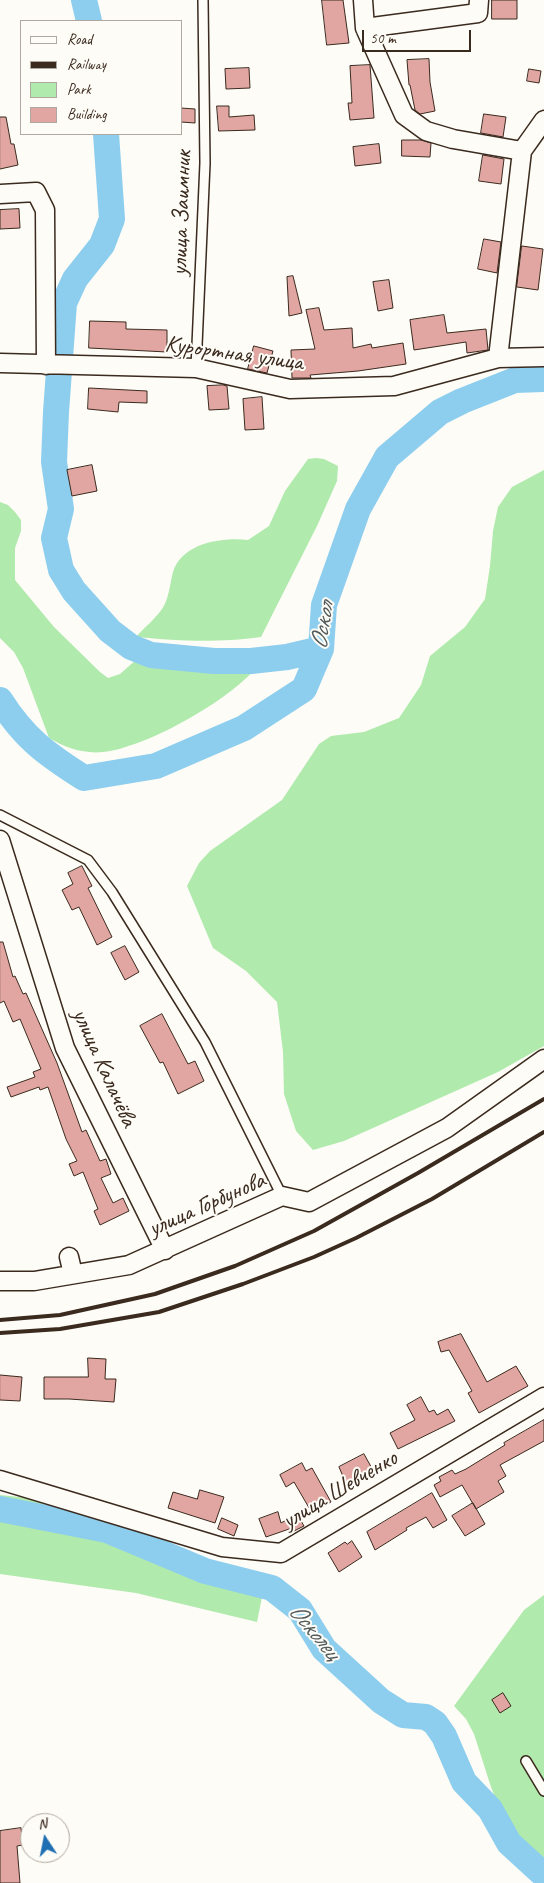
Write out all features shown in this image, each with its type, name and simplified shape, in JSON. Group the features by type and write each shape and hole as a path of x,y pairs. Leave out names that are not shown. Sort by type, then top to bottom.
{"street":[{"path":"364,0 365,28 404,115 426,132 453,139 522,151"},
{"path":"365,28 478,13 479,0"},
{"path":"498,358 522,151 544,120"},
{"path":"0,194 36,192 45,210 55,365"},
{"name":"Курортная улица","path":"0,363 196,368 290,389 394,386 498,358 544,357"},
{"name":"улица Калачёва","path":"0,840 65,1048 164,1250"},
{"name":"улица Горбунова","path":"0,1281 34,1281 71,1266 129,1265 282,1196 309,1202 447,1128 544,1059"},
{"name":"улица Шевченко","path":"0,1480 222,1548 281,1553 544,1397"}],"lane":[{"name":"улица Заимник","path":"196,368 205,163 203,0"},
{"path":"0,815 88,860 112,892 205,1042 282,1196"},
{"path":"526,1761 544,1791"}],"green space":[{"path":"308,459 324,459 338,466 337,481 317,526 261,637 198,641 136,637 162,609 168,596 173,572 185,554 194,548 215,541 248,540 269,526 285,491"},
{"path":"544,470 544,1046 498,1072 344,1141 313,1150 296,1131 284,1094 283,1052 277,1002 246,971 213,948 187,886 199,863 210,851 282,800 319,744 331,736 364,732 399,718 421,685 430,656 465,627 485,599 493,531 498,507 512,487"},
{"path":"0,502 8,505 21,520 21,531 15,548 15,580 54,627 108,678 120,674 137,659 189,665 226,665 262,660 250,674 213,704 166,731 143,741 103,752 89,752 62,745 49,738 23,668 14,652 0,638"},
{"path":"0,1495 29,1498 109,1531 173,1548 265,1582 257,1622 136,1593 0,1574"},
{"path":"544,1595 544,1865 513,1841 491,1787 474,1734 466,1719 454,1706 524,1610"}],"building":[{"path":"322,0 343,0 349,43 327,45"},
{"path":"492,0 517,0 517,19 492,19"},
{"path":"429,59 430,82 435,111 420,114 415,110 409,85 407,60"},
{"path":"370,65 374,118 350,120 348,103 352,103 350,66"},
{"path":"249,68 250,88 226,89 225,69"},
{"path":"529,69 541,71 539,83 527,81"},
{"path":"217,106 229,106 229,117 254,115 255,130 219,131"},
{"path":"182,108 195,109 195,123 182,122"},
{"path":"484,114 506,117 503,137 481,133"},
{"path":"0,117 6,117 11,144 14,144 18,165 0,169"},
{"path":"402,140 421,140 431,143 430,157 402,156"},
{"path":"379,144 381,163 355,166 353,147"},
{"path":"483,155 504,159 501,184 479,181"},
{"path":"19,209 20,228 0,229 0,210"},
{"path":"484,239 501,242 497,273 478,269"},
{"path":"522,246 543,249 538,290 517,287"},
{"path":"293,276 302,313 289,316 287,277"},
{"path":"389,280 393,308 378,311 373,282"},
{"path":"319,308 324,330 352,328 353,348 371,344 372,348 403,343 406,364 310,375 311,378 292,378 291,350 315,349 306,310"},
{"path":"444,315 447,333 486,329 488,350 467,353 466,342 414,350 410,320"},
{"path":"90,321 126,322 126,329 167,330 167,352 89,348"},
{"path":"254,346 273,351 267,373 248,369"},
{"path":"207,386 227,386 229,409 209,410"},
{"path":"89,388 147,391 147,403 119,402 118,412 88,409"},
{"path":"262,397 264,429 245,430 243,399"},
{"path":"92,465 97,491 72,496 67,470"},
{"path":"82,866 92,886 88,888 112,937 97,945 79,907 72,910 62,890 73,884 68,873"},
{"path":"0,942 3,942 13,977 15,976 23,994 26,993 57,1063 82,1132 86,1130 100,1161 106,1159 111,1174 101,1178 113,1203 123,1198 129,1211 100,1225 94,1211 98,1209 83,1172 74,1176 69,1164 77,1161 66,1139 48,1087 40,1090 39,1087 11,1097 7,1087 35,1077 33,1072 41,1069 20,1019 13,1022 4,1001 0,1003"},
{"path":"125,946 139,972 125,980 111,953"},
{"path":"162,1014 188,1064 195,1061 204,1081 178,1094 163,1062 160,1063 140,1026"},
{"path":"461,1334 487,1382 516,1366 528,1386 479,1413 468,1393 472,1391 449,1350 441,1352 438,1342"},
{"path":"88,1358 106,1359 105,1379 116,1379 114,1402 44,1399 44,1377 88,1377"},
{"path":"0,1375 22,1377 20,1401 0,1400"},
{"path":"421,1397 429,1412 434,1410 437,1415 448,1409 455,1421 398,1449 390,1433 415,1420 407,1405"},
{"path":"544,1420 544,1441 500,1465 506,1476 498,1481 504,1492 476,1509 462,1485 440,1497 434,1485 441,1481 439,1477 452,1470 455,1474 466,1469 505,1445 504,1443"},
{"path":"364,1454 374,1472 347,1486 339,1467"},
{"path":"302,1463 306,1471 312,1468 331,1502 312,1513 294,1482 286,1487 280,1475"},
{"path":"200,1490 224,1497 215,1523 168,1508 173,1492 197,1499"},
{"path":"432,1493 447,1520 433,1528 426,1517 406,1528 407,1530 375,1550 367,1532"},
{"path":"473,1503 485,1524 465,1536 452,1516"},
{"path":"278,1512 281,1523 297,1514 304,1526 294,1531 292,1528 266,1537 259,1519"},
{"path":"222,1518 238,1525 234,1536 218,1529"},
{"path":"352,1541 362,1557 339,1572 328,1553 345,1542 347,1544"},
{"path":"503,1693 511,1706 500,1713 492,1700"},
{"path":"20,1828 20,1846 17,1846 20,1883 0,1883 0,1831"}],"waterway":[{"path":"84,0 89,20"},
{"path":"106,135 112,219 102,245 75,279 64,303 54,462 61,509 54,538 61,570 74,591 110,631 131,647 151,655 214,661 251,661 287,657 321,649"},
{"name":"Оскол","path":"0,700 27,735 47,753 84,778 156,766 244,728 304,689 321,649 324,605 358,509 387,457 440,412 462,401 515,380 544,379"},
{"name":"Осколец","path":"0,1509 107,1530 205,1571 272,1588 300,1610 324,1649 381,1701 403,1715 426,1717 435,1723 444,1736 464,1782 490,1809 509,1843 544,1875"}],"railway":[{"path":"0,1320 60,1315 155,1294 235,1266 314,1231 544,1099"},
{"path":"0,1333 60,1329 159,1312 243,1284 314,1257 356,1238 432,1199 544,1132"}]}
